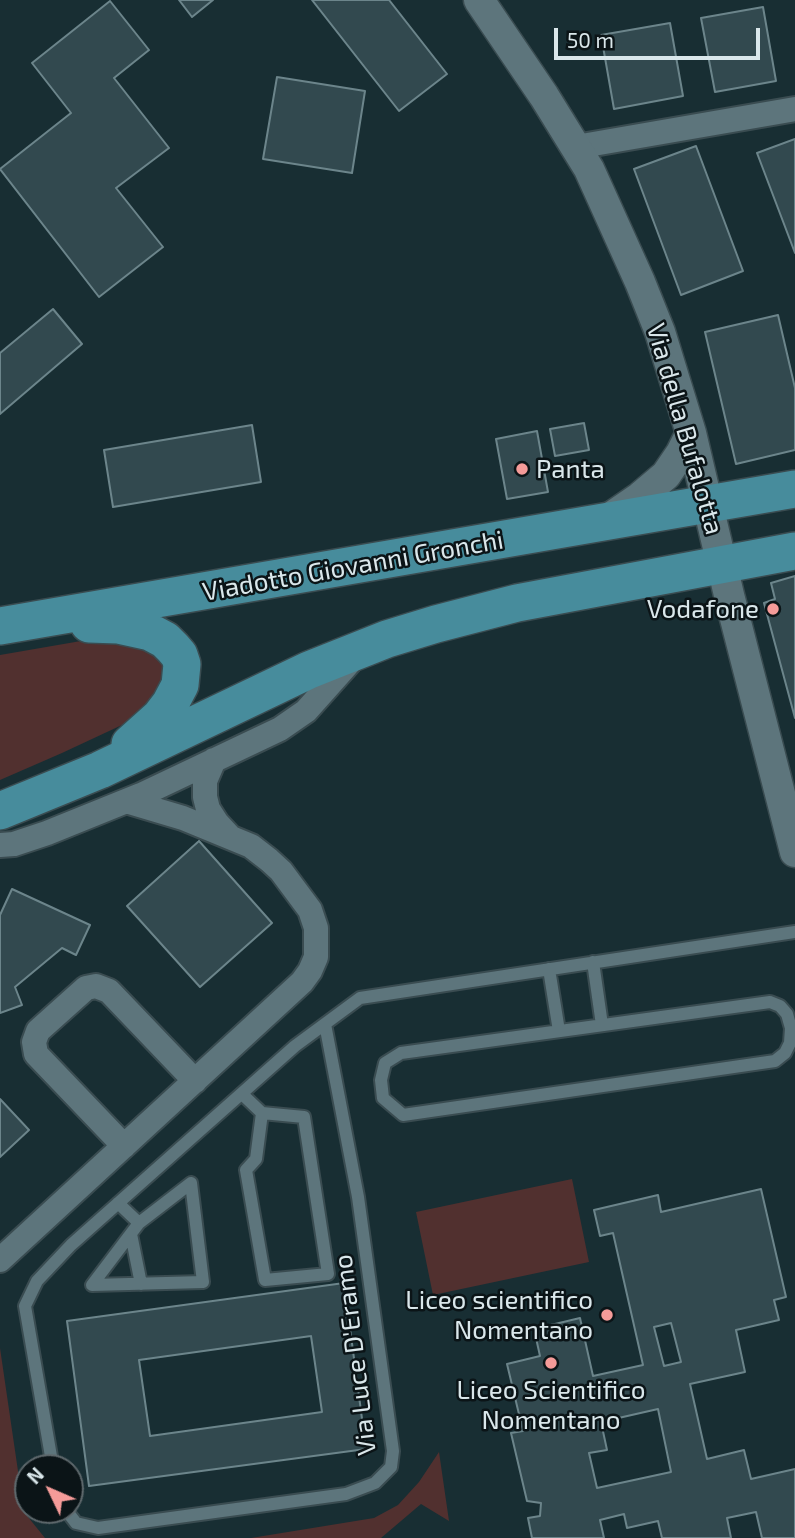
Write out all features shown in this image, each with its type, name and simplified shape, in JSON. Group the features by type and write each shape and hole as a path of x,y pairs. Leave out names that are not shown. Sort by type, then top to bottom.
{"main road":[{"name":"Viadotto Giovanni Gronchi","path":"0,628 795,489"},
{"path":"0,811 64,786 309,670 362,648 436,624 517,603 795,551"},
{"path":"0,628 72,624 118,625 150,632 165,640 179,656 182,664 180,685 160,717 121,751 64,786"}],"street":[{"name":"Via della Bufalotta","path":"479,0 576,147 598,189 660,332 691,433 795,852"},
{"path":"576,147 795,109"},
{"path":"602,523 666,475 675,464 691,433"},
{"path":"0,845 14,844 47,834 126,801 281,729 306,711 362,648"},
{"path":"214,760 205,781 205,797 208,809 231,838"},
{"path":"0,1260 302,982 316,957 316,929 310,910 281,871 269,860 251,846 183,818 126,801"},
{"path":"124,1146 36,1054 34,1042 38,1031 86,988 96,986 109,991 195,1081"}],"lane":[{"path":"51,1454 25,1306 37,1280 59,1256 295,1046 360,998 795,932"},
{"path":"593,962 602,1025"},
{"path":"549,969 559,1031"},
{"path":"770,1002 780,1006 787,1014 791,1028 790,1043 785,1053 775,1060 403,1115 383,1098 380,1080 385,1063 401,1053 559,1031 770,1002"},
{"name":"Via Luce D'Eramo","path":"80,1524 98,1528 346,1494 375,1483 391,1466 393,1451 358,1197 324,1024"},
{"path":"242,1094 262,1113 304,1117 328,1274 265,1280 246,1170 256,1159 262,1113"},
{"path":"191,1183 203,1282 92,1285 131,1234 139,1223 191,1183"},
{"path":"118,1203 139,1223"},
{"path":"131,1234 141,1284"}],"shaded area":[{"path":"104,637 158,646 172,681 137,718 0,780 0,655"},
{"path":"572,1179 589,1262 433,1295 416,1212"},
{"path":"0,1348 16,1454 14,1524 34,1524 45,1538 0,1538"},
{"path":"439,1452 449,1521 421,1504 381,1538 251,1538 374,1518 398,1505 419,1482"}],"building":[{"path":"179,0 213,0 192,17"},
{"path":"312,0 389,0 447,74 399,111"},
{"path":"110,1 149,50 114,78 169,148 116,188 163,247 99,297 0,169 71,113 32,63"},
{"path":"763,7 776,81 715,92 701,18"},
{"path":"670,23 683,96 614,109 601,35"},
{"path":"277,77 365,91 352,173 263,159"},
{"path":"795,139 795,253 757,153"},
{"path":"696,146 743,271 681,295 634,169"},
{"path":"53,309 82,344 0,414 0,353"},
{"path":"778,315 795,388 795,450 736,464 705,332"},
{"path":"584,423 589,450 555,456 550,429"},
{"path":"252,425 261,482 113,507 104,450"},
{"path":"537,431 548,492 507,499 496,439"},
{"path":"795,576 795,718 764,603 775,599 771,583"},
{"path":"199,841 272,923 200,987 127,906"},
{"path":"12,889 90,925 76,955 62,948 15,987 22,1005 0,1013 0,915"},
{"path":"0,1099 29,1130 0,1157"},
{"name":"Liceo Scientifico Nomentano","path":"761,1189 786,1297 774,1300 779,1320 736,1330 745,1372 690,1384 707,1459 744,1450 751,1479 795,1469 795,1538 762,1538 756,1512 727,1518 731,1538 662,1538 658,1521 627,1528 624,1514 600,1520 604,1538 532,1538 528,1518 540,1516 541,1503 527,1501 511,1433 523,1431 507,1364 540,1356 534,1329 580,1318 593,1376 643,1365 613,1233 600,1236 594,1210 658,1195 661,1212","holes":["671,1323 681,1362 664,1366 654,1327","658,1409 671,1472 597,1488 589,1453 607,1450 601,1422"]},
{"path":"344,1283 366,1449 89,1486 67,1321","holes":["311,1336 322,1412 150,1436 139,1360"]}],"place":[{"name":"Panta","path":"522,469"},
{"name":"Vodafone","path":"773,609"},
{"name":"Liceo scientifico Nomentano","path":"607,1315"},
{"name":"Liceo Scientifico Nomentano","path":"551,1363"}]}
